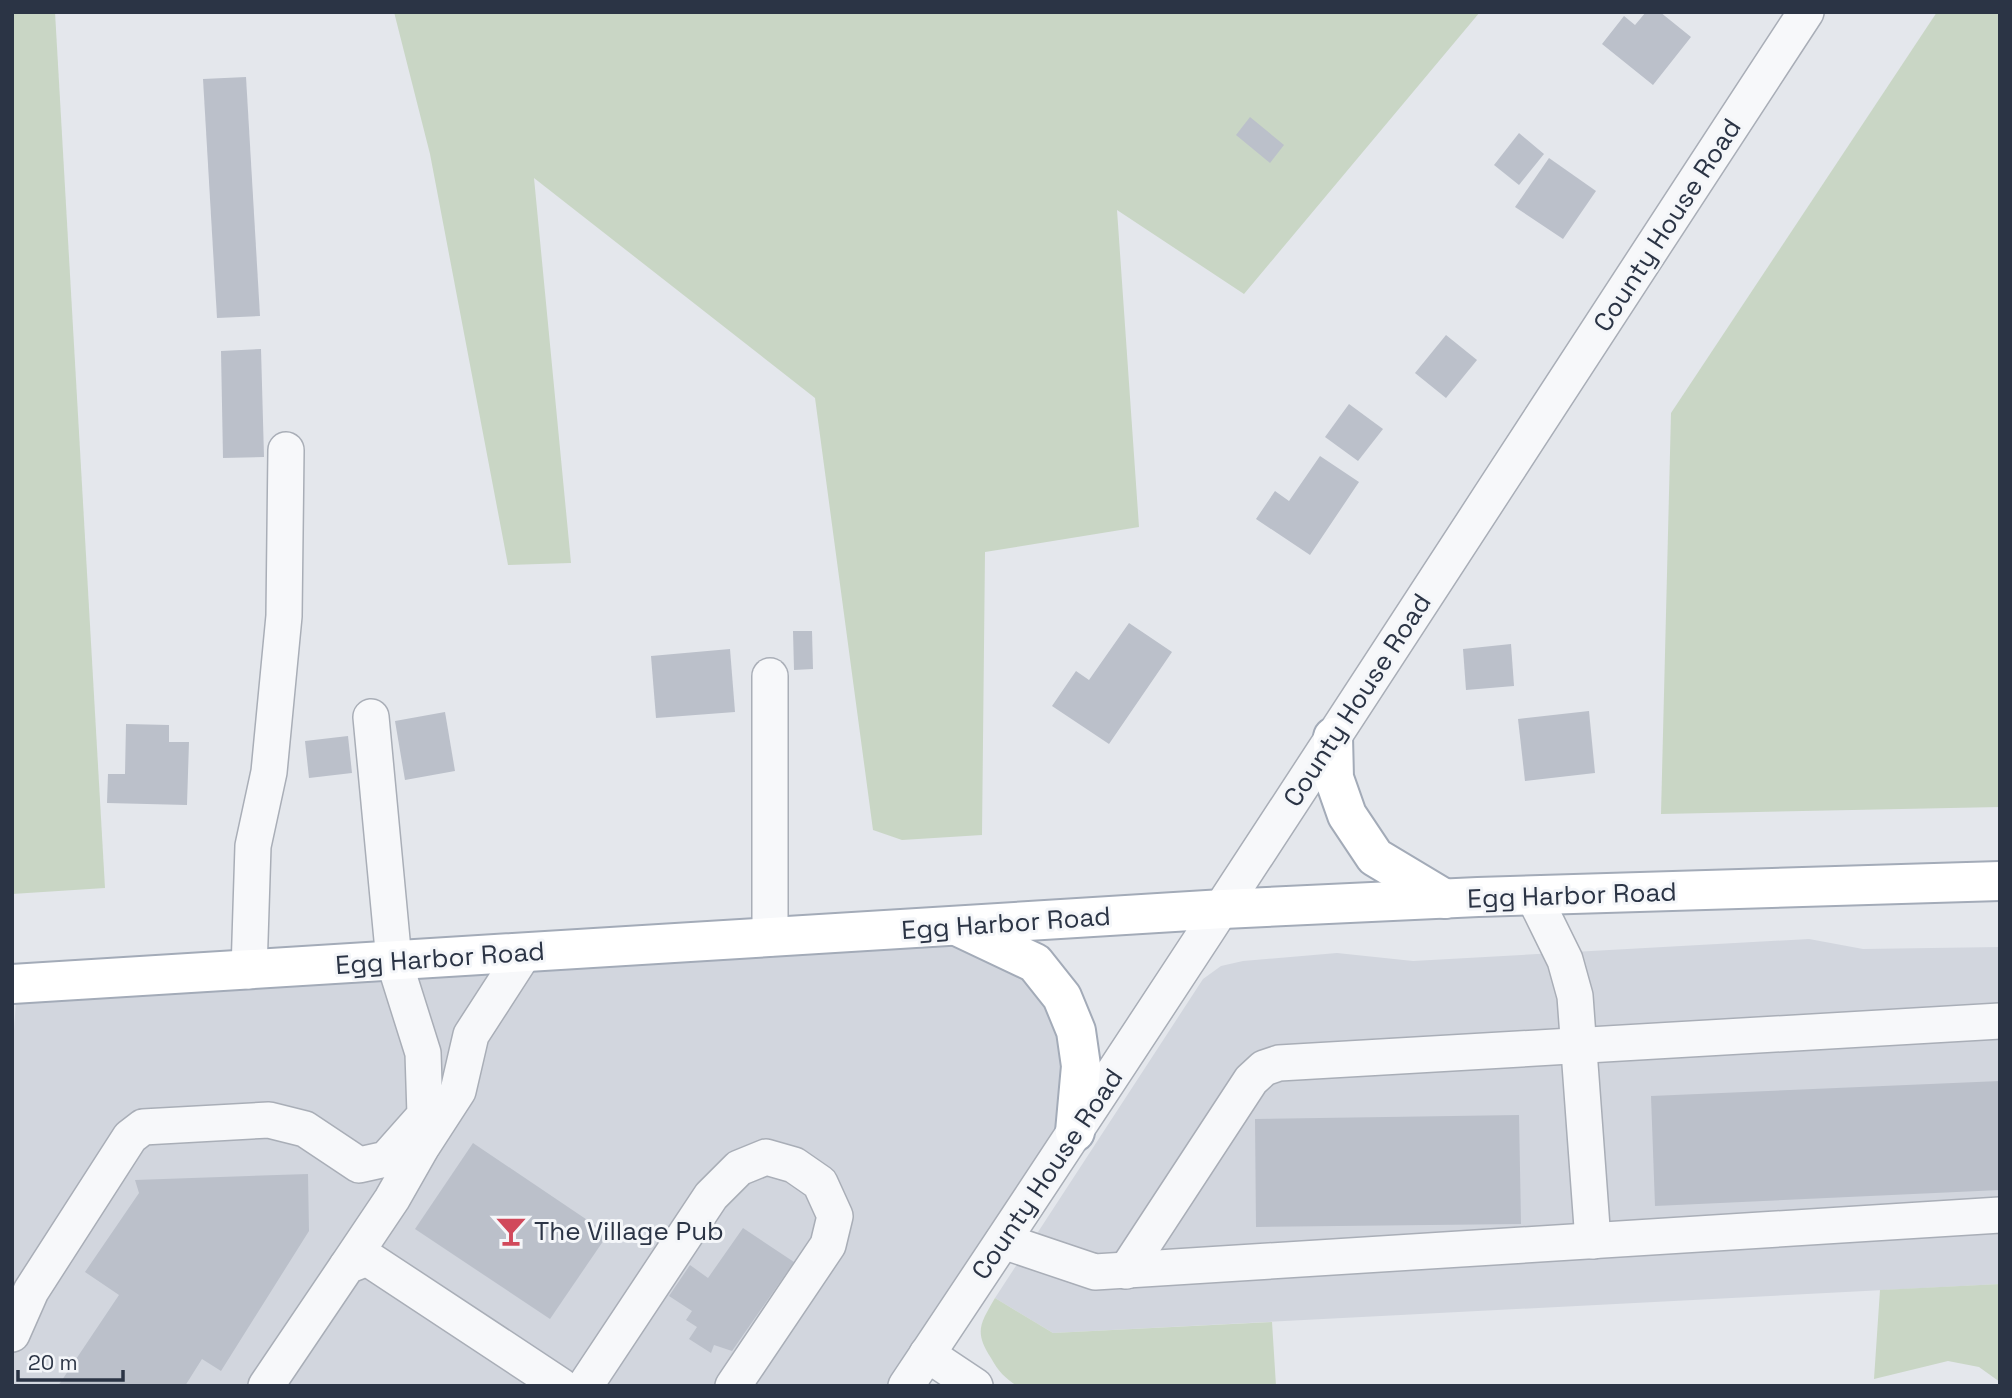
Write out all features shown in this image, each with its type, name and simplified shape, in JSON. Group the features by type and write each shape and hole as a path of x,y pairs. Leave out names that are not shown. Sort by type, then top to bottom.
{"main road":[{"path":"1333,737 1334,778 1347,815 1375,857 1445,899"},
{"name":"Egg Harbor Road","path":"12,984 1223,909 2000,881"},
{"path":"957,926 1035,963 1062,997 1076,1031 1081,1066 1075,1132"}],"street":[{"name":"County House Road","path":"906,1386 1223,909 1806,12"},
{"path":"249,971 253,846 269,772 284,616 286,450"},
{"path":"770,676 770,938"},
{"path":"266,1386 392,1199 423,1131 423,1053 394,961 371,717"},
{"path":"1534,897 1565,960 1575,996 1593,1241"},
{"path":"12,1334 30,1291 130,1138 143,1127 269,1120 305,1129 359,1166 387,1159 423,1131 458,1091 471,1035 524,953"},
{"path":"1126,1271 1251,1080 1264,1068 1279,1063 2000,1021"},
{"path":"585,1386 711,1196 739,1168 766,1157 794,1165 820,1184 835,1216 828,1245 733,1386"},
{"path":"1003,1241 1095,1272 2000,1215"},
{"path":"347,1266 367,1258 561,1386"},
{"path":"927,1354 975,1386"}],"shaded area":[{"path":"957,926 1062,997 1075,1132 906,1386 12,1386 12,1062 17,983"},
{"path":"1809,939 1863,949 2000,947 2000,1284 1053,1333 995,1298 1203,979 1221,966 1243,961 1337,953 1413,961"}],"green space":[{"path":"12,12 55,12 105,888 12,894"},
{"path":"394,12 1480,12 1244,294 1117,210 1139,527 985,552 982,835 902,840 873,830 815,398 534,178 571,563 508,565 430,154"},
{"path":"1937,12 2000,12 2000,807 1661,814 1671,413"},
{"path":"2000,1284 2000,1382 1979,1367 1948,1361 1874,1379 1880,1290"},
{"path":"995,1298 1053,1333 1272,1322 1276,1386 1017,1386 999,1370 982,1341 981,1328"}],"building":[{"path":"1646,12 1660,12 1691,37 1653,85 1602,44 1624,16 1635,25"},
{"path":"246,77 260,316 217,318 203,79"},
{"path":"1250,117 1284,145 1270,163 1236,135"},
{"path":"1519,133 1544,154 1519,185 1494,165"},
{"path":"1549,158 1596,191 1563,239 1515,207"},
{"path":"1446,335 1477,360 1446,398 1415,373"},
{"path":"261,349 264,457 223,458 221,351"},
{"path":"1349,404 1383,429 1358,461 1325,437"},
{"path":"1320,456 1359,482 1310,555 1256,519 1275,491 1289,501"},
{"path":"1129,623 1172,652 1109,744 1052,706 1076,671 1089,680"},
{"path":"793,631 812,631 813,669 794,670"},
{"path":"1511,644 1514,686 1466,690 1463,649"},
{"path":"730,649 735,712 656,718 651,656"},
{"path":"1589,711 1595,773 1525,781 1518,719"},
{"path":"445,712 455,771 405,780 395,721"},
{"path":"126,724 169,725 169,742 189,742 187,805 107,803 108,774 125,774"},
{"path":"348,736 352,773 309,778 305,741"},
{"path":"2000,1081 2000,1190 1655,1206 1651,1096"},
{"path":"1519,1115 1521,1224 1256,1227 1255,1119"},
{"name":"The Village Pub","path":"473,1143 608,1234 550,1319 415,1229"},
{"path":"308,1174 309,1231 221,1371 202,1359 185,1386 58,1386 119,1295 85,1272 139,1193 135,1180"},
{"path":"743,1228 794,1262 732,1351 714,1345 711,1353 689,1339 697,1327 686,1320 692,1311 669,1296 690,1265 708,1278"}],"place":[{"name":"The Village Pub","path":"511,1231"}]}
